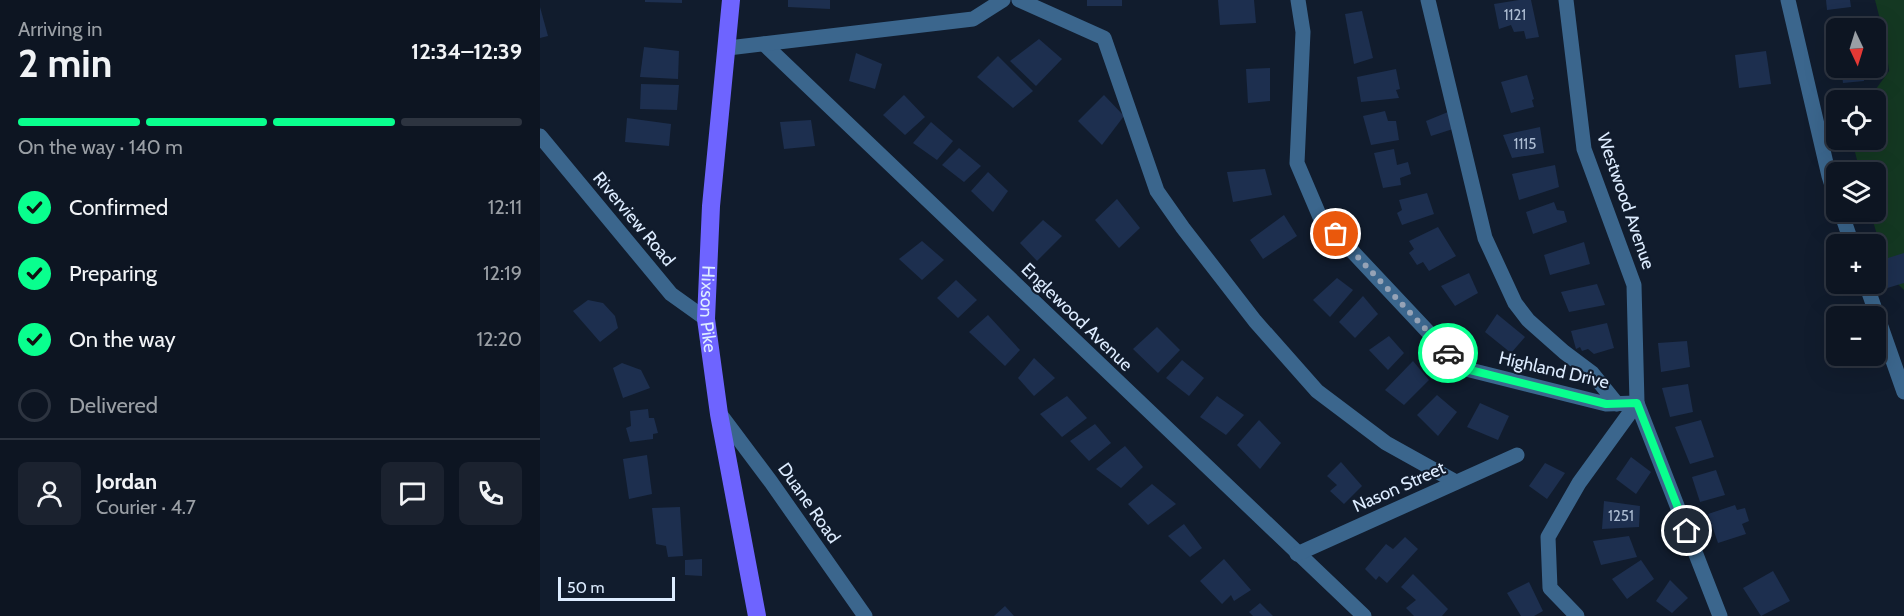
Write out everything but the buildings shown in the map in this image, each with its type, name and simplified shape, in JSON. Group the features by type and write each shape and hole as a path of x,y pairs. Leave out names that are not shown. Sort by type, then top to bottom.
{"main road":[{"name":"Hixson Pike","path":"731,0 711,206 706,319 720,414 757,616"}],"street":[{"path":"728,48 973,19 1003,0"},
{"path":"1019,0 1104,38 1157,191 1255,321 1317,391 1386,443 1456,482"},
{"name":"Highland Drive","path":"1298,0 1303,32 1297,163 1320,217 1462,368 1606,404 1637,403"},
{"path":"1428,0 1485,238 1496,263 1515,303 1528,320 1592,373 1617,404"},
{"name":"Westwood Avenue","path":"1566,0 1584,149 1634,285 1637,403 1720,616"},
{"path":"1788,0 1826,167"},
{"name":"Englewood Avenue","path":"764,44 1364,616"},
{"name":"Riverview Road","path":"540,136 671,294 706,319"},
{"path":"1870,294 1904,392"},
{"path":"1577,616 1550,588 1548,537 1580,483 1637,403"},
{"name":"Duane Road","path":"720,414 865,616"},
{"name":"Nason Street","path":"1297,554 1517,455"}],"green space":[{"path":"1875,0 1904,0 1904,290 1890,276 1886,263 1886,234 1877,234 1873,222 1886,222 1886,162 1858,162 1854,150 1886,150 1886,90 1875,90 1889,71 1886,18 1880,18"}],"way so far":[{"path":"1336,234 1448,353"}],"route":[{"path":"1448,353 1462,368 1606,404 1637,403 1687,531"}]}
